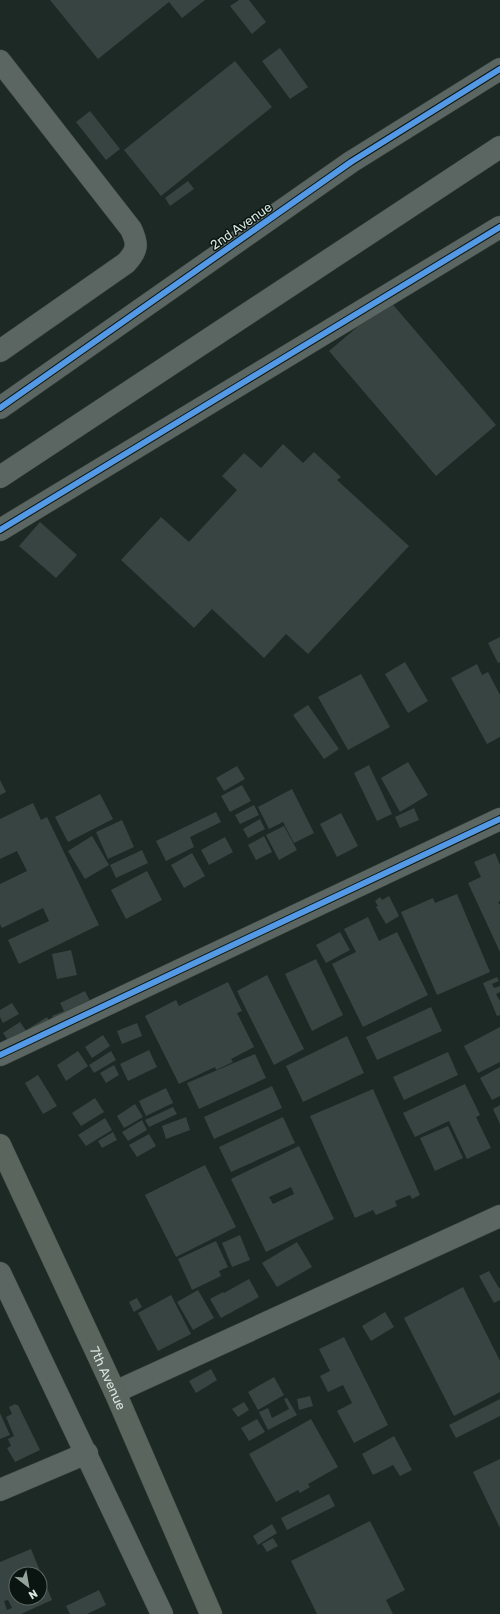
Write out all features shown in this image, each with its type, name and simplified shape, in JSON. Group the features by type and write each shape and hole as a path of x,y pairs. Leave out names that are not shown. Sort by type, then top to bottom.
{"main road":[{"name":"7th Avenue","path":"0,1145 115,1392 211,1614"}],"street":[{"path":"0,60 131,229 136,241 134,254 126,263 0,351"},
{"name":"2nd Avenue","path":"0,408 351,162 500,69"},
{"path":"0,477 500,147"},
{"path":"0,530 500,227"},
{"path":"0,1055 500,819"},
{"path":"115,1392 500,1216"},
{"path":"0,1273 87,1453 162,1614"},
{"path":"0,1490 87,1453"}],"building":[{"path":"50,0 205,0 182,18 169,2 98,59"},
{"path":"239,0 249,0 266,22 252,34 230,6"},
{"path":"280,48 308,87 290,99 262,61"},
{"path":"235,61 272,107 161,196 124,150"},
{"path":"90,111 120,149 106,160 76,122"},
{"path":"188,181 194,189 170,206 165,198"},
{"path":"389,300 496,425 436,476 329,351"},
{"path":"283,444 303,463 314,452 341,477 337,480 409,546 308,654 286,634 264,658 212,609 194,628 121,560 161,517 189,542 237,490 222,476 244,453 261,468"},
{"path":"40,522 77,555 56,578 19,546"},
{"path":"500,637 500,662 498,663 488,643"},
{"path":"405,662 428,701 408,713 385,674"},
{"path":"477,664 482,675 488,672 500,695 500,737 487,744 451,678"},
{"path":"361,674 390,727 348,750 318,697"},
{"path":"308,705 339,749 324,759 293,715"},
{"path":"408,762 428,795 400,812 381,778"},
{"path":"369,765 392,814 377,821 354,773"},
{"path":"237,766 245,779 224,791 216,778"},
{"path":"0,780 6,792 0,795"},
{"path":"242,785 251,801 230,812 221,796"},
{"path":"292,789 314,833 294,843 283,822 269,829 258,807"},
{"path":"100,794 113,819 68,842 55,817"},
{"path":"33,803 41,820 47,817 99,925 19,964 8,940 49,921 43,908 2,928 0,924 0,884 27,871 17,851 0,859 0,819"},
{"path":"254,805 259,815 240,824 235,815"},
{"path":"414,808 419,820 400,828 395,817"},
{"path":"216,812 221,822 190,837 194,847 166,861 156,841"},
{"path":"341,813 358,846 337,857 320,824"},
{"path":"260,819 265,829 248,838 243,829"},
{"path":"122,820 134,847 108,859 96,832"},
{"path":"284,826 297,850 279,860 266,835"},
{"path":"92,836 109,865 85,879 68,851"},
{"path":"264,836 272,852 256,860 248,845"},
{"path":"225,837 233,852 209,865 201,850"},
{"path":"142,850 148,863 116,878 110,865"},
{"path":"192,853 205,876 184,888 171,865"},
{"path":"495,853 500,865 500,901 498,902 500,905 500,952 468,883 481,877 474,862"},
{"path":"147,871 162,900 126,919 111,890"},
{"path":"457,894 490,972 437,995 401,912 433,898 435,903"},
{"path":"389,896 399,916 386,924 376,907 378,906 375,901 380,897 382,900"},
{"path":"368,917 379,941 397,932 428,995 363,1027 332,964 356,952 344,929"},
{"path":"340,932 350,950 326,963 316,945"},
{"path":"71,950 77,975 57,979 52,954"},
{"path":"316,959 343,1015 312,1031 285,974"},
{"path":"267,975 304,1049 274,1065 237,991"},
{"path":"497,977 499,981 492,984 494,988 500,986 500,992 496,994 500,1001 500,1015 497,1016 483,983"},
{"path":"228,982 242,1011 237,1013 254,1047 231,1059 233,1062 216,1070 215,1067 179,1084 145,1016 176,1000 179,1006"},
{"path":"85,991 94,1009 58,1027 52,1016 64,1011 60,1003"},
{"path":"12,1003 19,1014 3,1023 0,1017 0,1010"},
{"path":"431,1007 442,1031 377,1060 366,1037"},
{"path":"47,1017 52,1026 33,1038 28,1029"},
{"path":"20,1022 27,1032 10,1043 3,1033"},
{"path":"137,1023 142,1036 122,1044 117,1031"},
{"path":"500,1027 500,1062 478,1073 464,1046"},
{"path":"103,1035 110,1046 92,1058 85,1047"},
{"path":"347,1036 364,1073 303,1102 286,1066"},
{"path":"149,1050 157,1067 128,1081 120,1064"},
{"path":"78,1051 88,1066 66,1081 57,1065"},
{"path":"111,1051 116,1060 94,1073 89,1065"},
{"path":"448,1052 458,1075 404,1100 393,1077"},
{"path":"255,1054 266,1078 199,1109 187,1083"},
{"path":"114,1065 119,1075 106,1083 100,1073"},
{"path":"500,1067 500,1096 492,1100 480,1078"},
{"path":"38,1075 57,1106 43,1114 25,1083"},
{"path":"465,1084 480,1115 476,1117 491,1148 467,1159 449,1121 415,1137 403,1113"},
{"path":"272,1086 282,1108 214,1139 204,1117"},
{"path":"166,1088 173,1103 146,1116 139,1101"},
{"path":"373,1089 420,1195 412,1199 410,1195 395,1201 397,1206 376,1215 373,1210 355,1218 310,1116"},
{"path":"95,1098 104,1112 81,1126 72,1113"},
{"path":"135,1104 143,1117 124,1128 117,1116"},
{"path":"500,1105 500,1124 493,1109"},
{"path":"173,1107 177,1114 149,1127 145,1120"},
{"path":"186,1117 190,1130 166,1139 162,1126"},
{"path":"283,1117 295,1143 231,1172 219,1147"},
{"path":"105,1118 112,1130 86,1146 78,1135"},
{"path":"142,1120 147,1130 128,1141 122,1132"},
{"path":"448,1126 463,1158 435,1171 420,1138"},
{"path":"113,1132 117,1140 102,1148 98,1141"},
{"path":"149,1134 156,1146 137,1157 129,1145"},
{"path":"299,1146 334,1219 266,1252 231,1179","holes":["291,1187 294,1194 273,1204 269,1197"]},
{"path":"205,1165 236,1227 176,1257 145,1195"},
{"path":"240,1235 250,1260 232,1267 222,1243"},
{"path":"216,1241 228,1267 219,1271 221,1276 192,1290 178,1259"},
{"path":"297,1242 312,1267 277,1287 262,1263"},
{"path":"489,1271 500,1288 500,1300 494,1303 479,1276"},
{"path":"249,1279 259,1297 221,1318 210,1299"},
{"path":"463,1287 500,1361 500,1392 454,1416 404,1318"},
{"path":"198,1290 214,1318 193,1330 177,1302"},
{"path":"171,1295 191,1334 158,1351 138,1313"},
{"path":"137,1298 142,1307 134,1312 129,1302"},
{"path":"385,1312 394,1327 371,1341 362,1326"},
{"path":"344,1337 388,1425 354,1443 337,1411 352,1403 343,1385 328,1392 320,1376 330,1371 319,1349"},
{"path":"211,1369 217,1380 196,1393 189,1381"},
{"path":"274,1377 284,1395 258,1410 248,1392"},
{"path":"310,1396 313,1406 299,1410 297,1399"},
{"path":"287,1398 297,1415 268,1430 259,1412 268,1408 272,1418 289,1409 284,1399"},
{"path":"500,1399 500,1416 456,1438 449,1425"},
{"path":"244,1402 249,1410 238,1417 232,1409"},
{"path":"15,1404 18,1405 40,1450 15,1462 7,1448 11,1446 8,1439 14,1436 6,1417 12,1414 9,1407"},
{"path":"0,1413 10,1435 0,1439"},
{"path":"257,1419 265,1432 249,1441 241,1428"},
{"path":"311,1419 338,1467 308,1484 310,1487 300,1493 298,1490 276,1502 249,1454"},
{"path":"394,1436 412,1470 400,1476 393,1465 373,1475 362,1454"},
{"path":"500,1459 500,1528 473,1472"},
{"path":"329,1494 335,1506 287,1530 281,1518"},
{"path":"370,1521 405,1590 386,1600 393,1614 317,1614 291,1561"},
{"path":"272,1524 277,1533 258,1545 253,1536"},
{"path":"273,1538 278,1546 267,1552 262,1544"},
{"path":"31,1549 38,1566 8,1566 8,1600 4,1601 7,1610 12,1608 11,1606 39,1606 21,1614 0,1614 0,1562"},
{"path":"48,1590 52,1600 48,1602"},
{"path":"99,1590 106,1605 87,1614 70,1614 66,1606"}],"cycle path":[{"path":"0,408 351,162 500,69"},
{"path":"0,530 500,227"},
{"path":"0,1055 500,819"}]}
